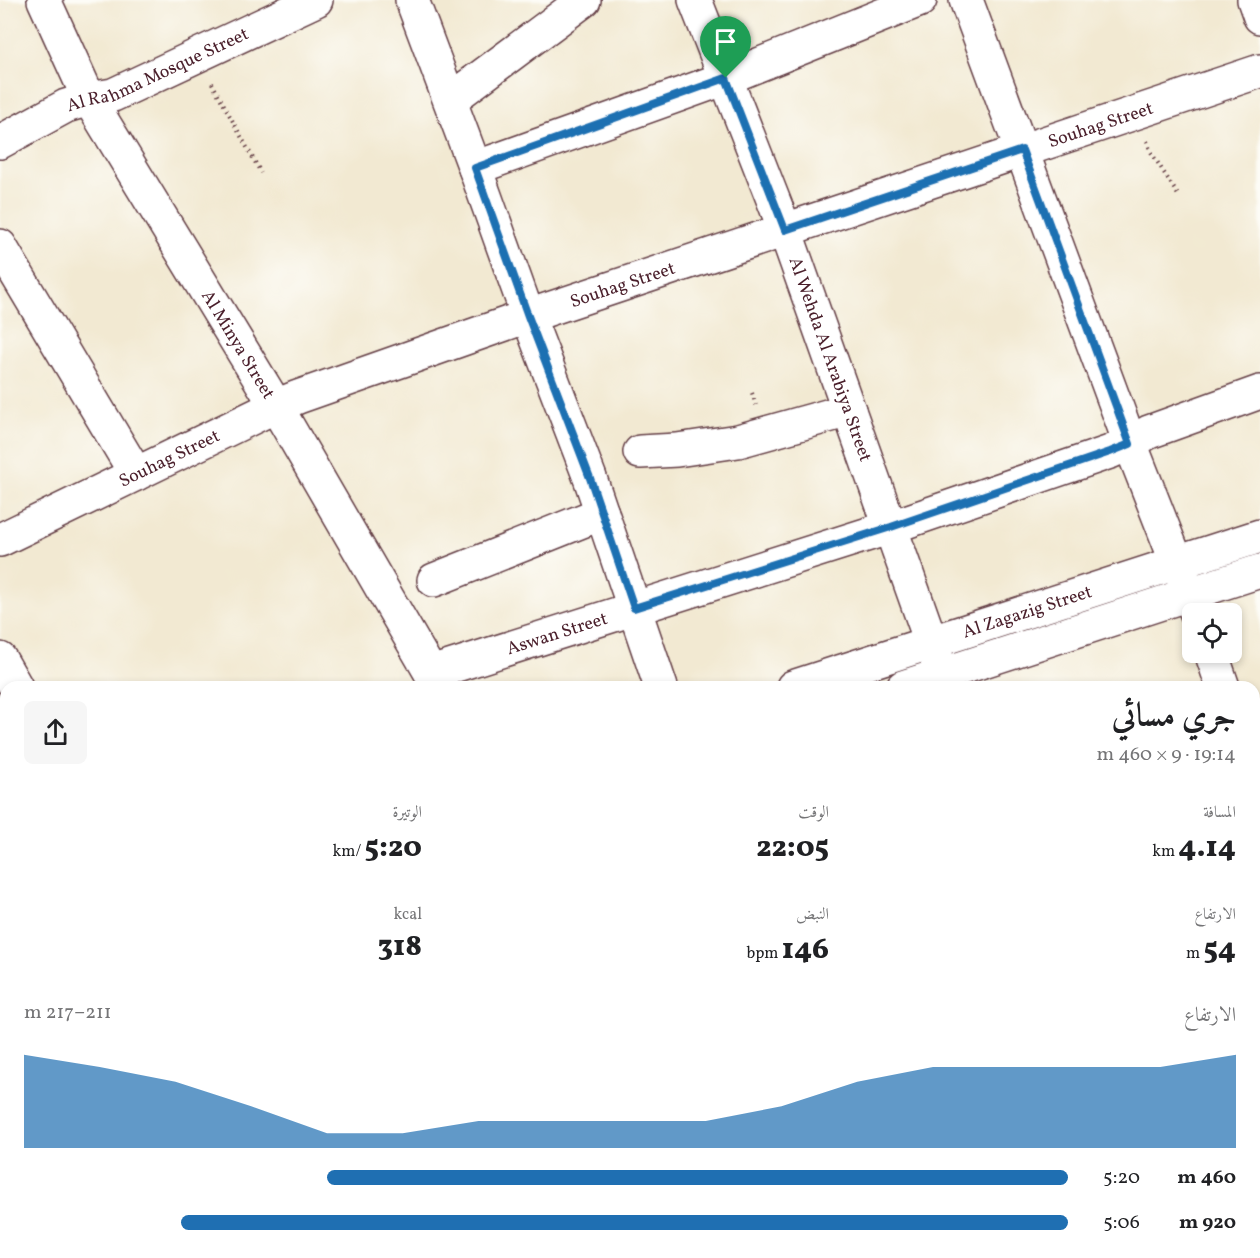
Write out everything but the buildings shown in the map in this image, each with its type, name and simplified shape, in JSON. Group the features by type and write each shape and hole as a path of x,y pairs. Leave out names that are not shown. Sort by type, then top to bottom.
{"street":[{"name":"Al Minya Street","path":"44,0 89,99 276,406 435,680"},
{"name":"Al Rahma Mosque Street","path":"0,142 76,102 113,95 316,0"},
{"path":"412,0 590,478 659,681"},
{"path":"450,100 585,0"},
{"path":"475,168 726,78 920,0"},
{"path":"966,0 1130,444 1194,603"},
{"path":"1254,0 1260,17"},
{"name":"Al Wehda Al Arabiya Street","path":"700,2 726,78 785,230 945,681"},
{"name":"Souhag Street","path":"0,540 276,406 528,316 1260,71"},
{"path":"0,246 136,474"},
{"name":"Aswan Street","path":"435,680 634,608 891,527 1110,452 1130,444 1149,432 1260,392"},
{"path":"640,452 677,450 738,441 849,410"},
{"path":"434,580 602,513"},
{"name":"Al Zagazig Street","path":"812,681 1260,536"},
{"name":"Al Zagazig Street","path":"1196,603 1260,571"},
{"name":"Al Zagazig Street","path":"945,681 1182,608"},
{"path":"0,659 13,681"},
{"path":"1215,663 1221,681"}],"path":[{"path":"197,56 261,172"},
{"path":"1138,112 1151,152 1178,195"}],"route":[{"path":"726,78 785,230 1022,150 1130,444 891,527 634,608 590,478 475,168 726,78"}]}
